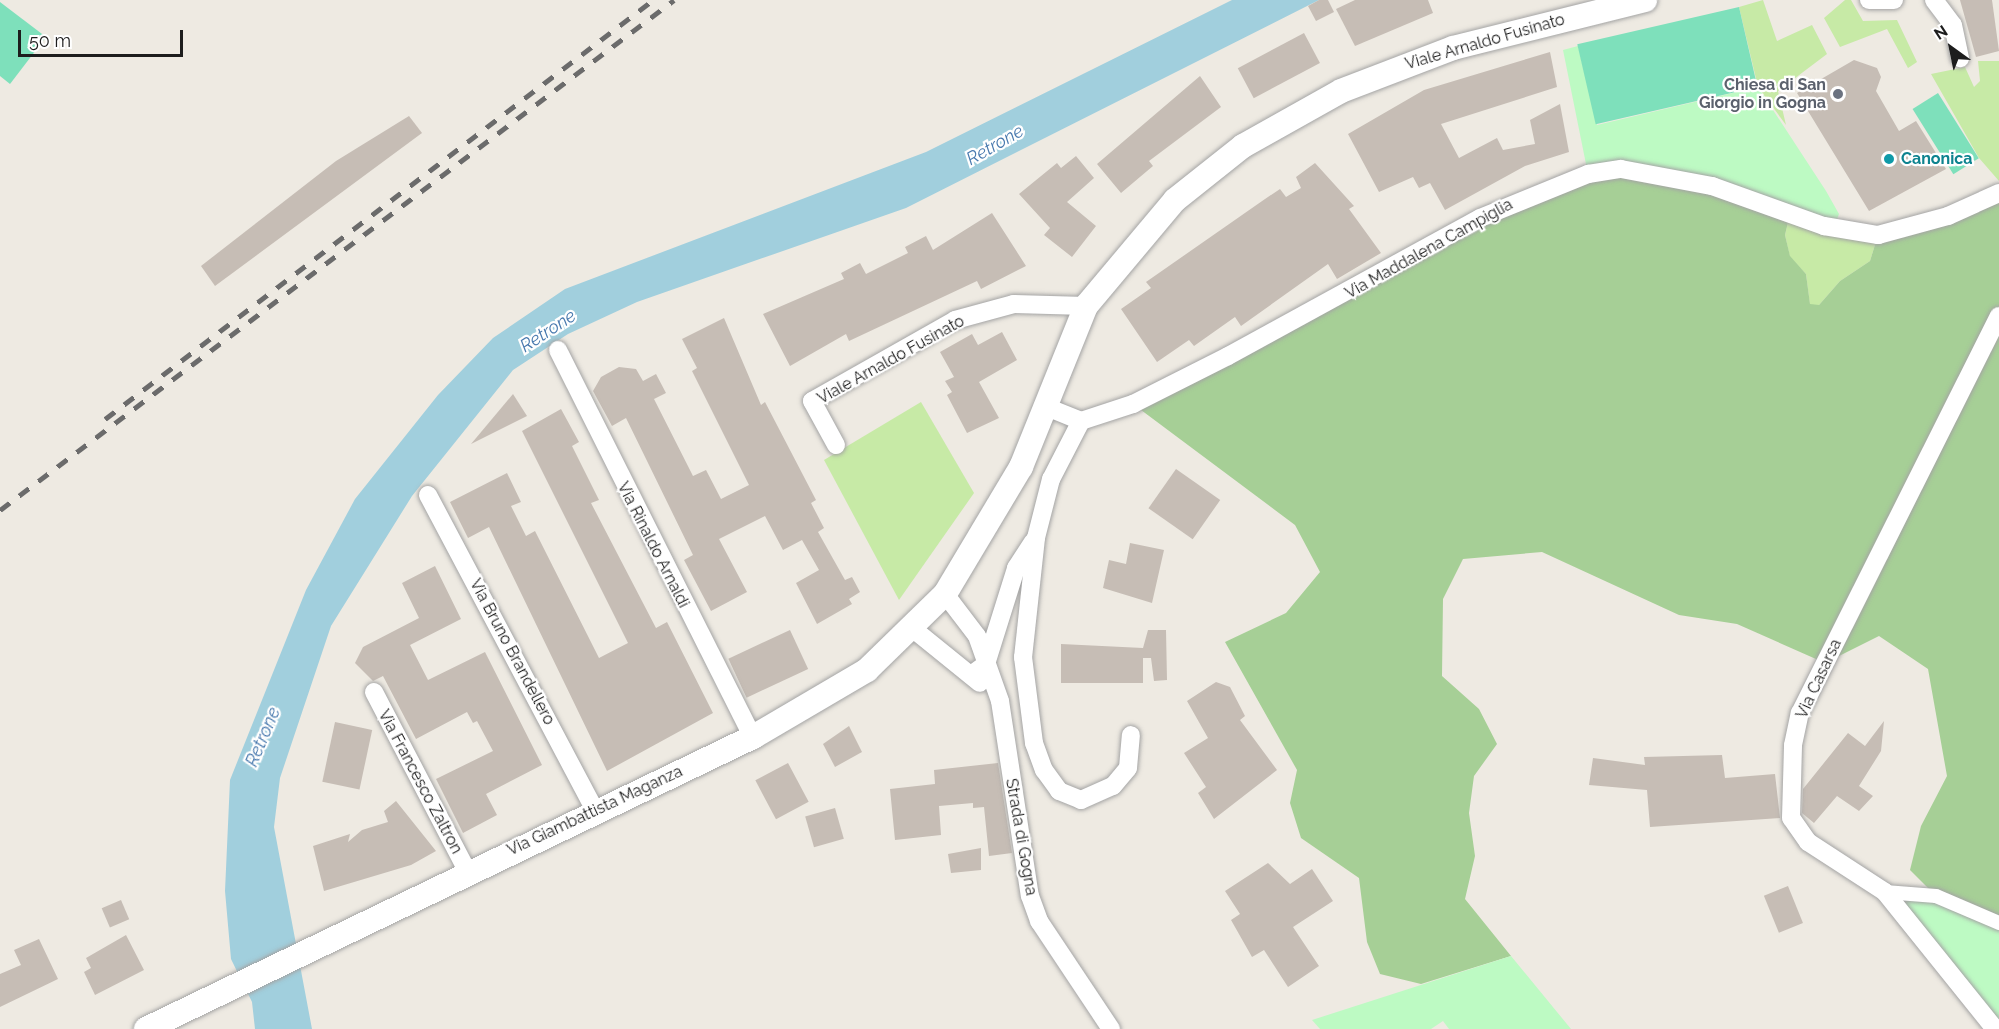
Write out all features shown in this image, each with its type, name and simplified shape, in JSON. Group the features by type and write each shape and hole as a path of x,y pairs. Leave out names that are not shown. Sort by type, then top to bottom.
{"street":[{"name":"Viale Arnaldo Fusinato","path":"989,524 1049,408 1064,356 1086,306 1144,231 1175,200 1288,118 1453,48 1645,0"},
{"path":"1869,0 1894,0"},
{"path":"1934,0 1953,25 1960,58"},
{"name":"Via Maddalena Campiglia","path":"1081,421 1133,404 1228,356 1480,218 1588,174 1621,169 1712,186 1824,226 1878,235 1948,216 1999,194"},
{"name":"Viale Arnaldo Fusinato","path":"836,445 812,401 956,320 1014,304 1086,306"},
{"name":"Via Casarsa","path":"1995,1029 1885,892 1808,842 1791,818 1793,745 1800,713 1999,316"},
{"name":"Via Rinaldo Arnaldi","path":"558,350 753,737"},
{"path":"1049,408 1081,421"},
{"name":"Strada di Gogna","path":"1081,421 1051,479 1036,538 1023,657 1034,743 1044,770 1059,791 1081,800 1113,786 1128,768 1131,735"},
{"name":"Via Bruno Brandellero","path":"428,495 596,810"},
{"name":"Via Giambattista Maganza","path":"146,1029 310,951 467,871 753,737 867,670 945,594 989,524"},
{"name":"Strada di Gogna","path":"986,664 1016,568 1036,538"},
{"name":"Strada di Gogna","path":"945,594 977,636 996,695 1030,896 1040,921 1111,1029"},
{"path":"912,628 996,695"},
{"path":"970,675 986,664"},
{"name":"Via Francesco Zaltron","path":"374,692 467,871"},
{"path":"1885,892 1936,896 1999,923"}],"green space":[{"path":"1763,0 1777,41 1812,25 1827,54 1778,91 1786,125 1758,87 1739,7"},
{"path":"1845,0 1851,0 1863,21 1897,20 1917,62 1908,68 1887,29 1840,47 1824,18"},
{"path":"0,2 46,37 10,84 0,76"},
{"path":"1739,7 1757,87 1596,124 1577,44"},
{"path":"1578,46 1597,125 1758,87 1826,191 1839,214 1836,222 1712,186 1588,174 1563,50"},
{"path":"1978,61 1999,61 1999,181 1979,158 1931,74 1965,67 1974,87 1980,81"},
{"path":"1938,93 1979,158 1953,174 1913,109"},
{"path":"1621,169 1790,214 1785,235 1790,256 1806,274 1810,304 1819,305 1840,281 1870,261 1878,235 1999,193 1999,923 1936,896 1910,870 1921,826 1947,776 1928,669 1879,636 1825,663 1737,624 1679,615 1542,552 1463,559 1443,599 1442,676 1479,709 1497,744 1474,776 1469,813 1475,856 1465,899 1511,956 1421,984 1380,974 1367,942 1359,878 1301,838 1290,803 1297,770 1225,642 1286,613 1320,572 1295,525 1133,404 1480,218"},
{"path":"1790,214 1878,235 1870,261 1840,281 1819,305 1810,305 1806,274 1790,257 1785,235"},
{"path":"921,402 974,493 899,600 824,460"},
{"path":"1903,891 1999,923 1999,1029 1885,892"},
{"path":"1511,956 1571,1029 1449,1029 1443,1021 1431,1029 1320,1029 1312,1020"}],"water":[{"name":"Retrone","path":"1232,0 1319,0 906,208 637,302 568,334 513,370 412,496 331,626 280,778 274,827 312,1029 255,1029 252,1002 231,959 225,891 230,780 306,590 355,499 438,395 493,338 565,289 926,152"}],"building":[{"path":"1319,0 1328,0 1334,12 1316,21 1308,6"},
{"path":"1355,0 1428,0 1433,13 1355,46 1336,9"},
{"path":"1960,0 1992,0 1999,51 1976,57"},
{"path":"1304,33 1320,63 1254,98 1238,68"},
{"path":"1550,52 1557,87 1441,124 1459,158 1497,138 1503,150 1535,144 1530,120 1560,104 1569,152 1525,166 1445,210 1430,183 1419,188 1413,177 1379,192 1348,134 1424,90"},
{"path":"1854,60 1877,68 1881,77 1876,91 1899,131 1916,121 1946,169 1869,211 1797,93"},
{"path":"1200,76 1221,107 1149,161 1153,166 1121,193 1097,164"},
{"path":"409,116 422,133 215,286 201,266 336,161"},
{"path":"1076,156 1094,178 1067,202 1096,226 1072,257 1044,235 1050,228 1019,194 1057,163 1061,168"},
{"path":"1315,163 1354,206 1349,209 1381,253 1337,279 1328,264 1241,326 1235,317 1194,346 1189,340 1157,362 1121,309 1151,288 1146,282 1265,199 1280,189 1286,197 1301,188 1296,177"},
{"path":"992,213 1026,266 981,289 977,281 849,341 846,334 790,366 763,314 844,279 841,273 860,263 866,274 908,253 905,247 926,236 933,250"},
{"path":"724,318 761,405 765,402 816,500 811,503 824,528 818,532 845,580 852,577 860,592 849,599 852,604 817,624 796,583 819,570 802,540 783,550 765,516 719,539 747,592 711,611 684,560 693,555 626,418 612,426 593,391 601,377 619,367 636,369 643,381 656,374 666,393 654,399 693,476 706,470 721,499 749,485 692,371 697,368 682,339"},
{"path":"1002,332 1017,360 979,382 999,418 967,433 947,395 952,392 945,381 954,377 940,352 972,334 978,345"},
{"path":"513,394 527,416 471,444"},
{"path":"561,409 579,442 572,446 599,500 591,503 656,628 667,622 713,713 607,771 489,527 468,538 450,502 507,473 521,502 511,506 526,536 535,531 599,658 628,643 522,431"},
{"path":"1176,469 1220,500 1193,539 1148,508"},
{"path":"1130,543 1164,550 1152,603 1103,588 1109,560 1126,564"},
{"path":"435,566 461,619 410,645 428,680 485,652 542,765 486,794 497,815 463,833 436,779 493,751 477,721 473,723 467,712 416,739 383,676 373,681 355,663 363,647 419,618 402,583"},
{"path":"790,630 808,669 747,698 728,659"},
{"path":"1148,630 1166,630 1167,680 1154,681 1151,658 1143,658 1143,683 1061,683 1061,644 1143,648"},
{"path":"1216,682 1230,687 1245,716 1240,720 1277,770 1214,819 1198,793 1206,787 1184,753 1208,738 1187,701"},
{"path":"1884,721 1881,751 1859,786 1873,796 1859,811 1837,796 1814,823 1802,813 1803,789 1848,733 1865,746"},
{"path":"335,722 372,730 359,790 322,782"},
{"path":"849,726 862,752 835,767 823,744"},
{"path":"1722,755 1725,778 1775,774 1780,818 1650,827 1647,790 1589,785 1593,758 1645,765 1644,757"},
{"path":"788,763 809,802 776,819 755,780"},
{"path":"998,763 1012,853 989,856 984,807 973,808 973,803 939,806 941,835 895,840 890,789 935,784 934,770"},
{"path":"396,801 436,851 411,865 324,891 313,846 350,834 348,842 362,830 388,822 384,811"},
{"path":"835,808 844,839 814,847 805,817"},
{"path":"981,848 981,870 951,873 948,854"},
{"path":"1268,863 1290,884 1312,869 1333,901 1293,927 1319,966 1288,987 1264,950 1252,957 1231,920 1240,914 1225,891"},
{"path":"1788,886 1803,923 1779,933 1764,896"},
{"path":"121,900 129,919 110,928 102,908"},
{"path":"126,935 144,970 95,995 84,972 91,968 86,958"},
{"path":"39,939 58,979 0,1007 0,974 21,965 14,950"}],"railway":[{"path":"105,419 653,0"},
{"path":"0,510 674,0"}],"place":[{"name":"Chiesa di San Giorgio in Gogna","path":"1838,94"},
{"name":"Canonica","path":"1889,159"}]}
